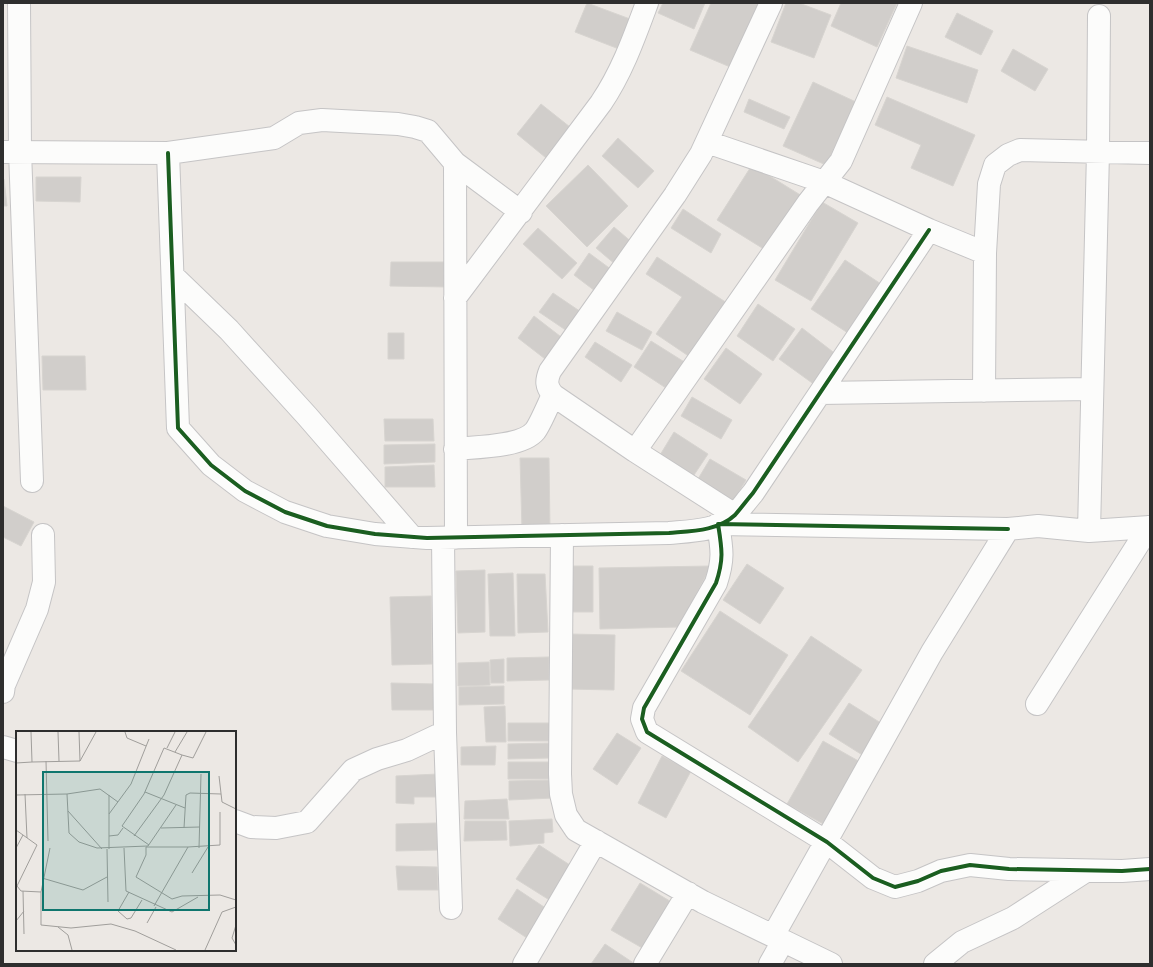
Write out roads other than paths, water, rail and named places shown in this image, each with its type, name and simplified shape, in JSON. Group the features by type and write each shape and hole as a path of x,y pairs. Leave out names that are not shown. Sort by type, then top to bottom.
{"street":[{"path":"19,3 11,152 32,481"},
{"path":"455,298 585,126 612,87 623,66 647,3"},
{"path":"771,3 701,154 675,195 550,371 547,380 547,388 553,395 635,451 726,520 1008,529 1038,526 1088,531 1150,527"},
{"path":"635,451 803,210 841,161 911,3"},
{"path":"1088,531 1098,152 1099,16"},
{"path":"11,152 168,153 274,138 299,123 322,120 398,124 428,131 455,163 521,212"},
{"path":"707,142 824,182 929,230 985,253"},
{"path":"984,391 985,253 989,184 995,165 1008,155 1020,150 1150,153"},
{"path":"168,153 178,428 211,465 245,491 285,512 327,526 375,534 449,538 682,532 702,530 726,520 753,493 929,230"},
{"path":"451,908 445,732 449,538 455,449 455,163"},
{"path":"173,276 229,330 307,416 412,537"},
{"path":"820,393 1092,389"},
{"path":"455,449 503,445 523,439 535,431 553,395"},
{"path":"726,520 721,569 716,583 644,708 642,719 647,732 827,842 873,878 895,887 918,881 941,871 970,865 1009,869 1086,871 1150,869"},
{"path":"1037,704 1150,527"},
{"path":"770,964 778,938 827,842 932,652 1008,529"},
{"path":"3,692 4,685 37,609 44,582 43,535"},
{"path":"562,535 560,774 561,794 566,815 576,830 688,893 831,964"},
{"path":"236,821 251,826 276,828 307,822 353,770 377,759 407,750 445,732"},
{"path":"3,747 16,751"},
{"path":"524,964 596,841"},
{"path":"935,964 962,942 1013,918 1086,871"},
{"path":"646,964 688,893"}]}
